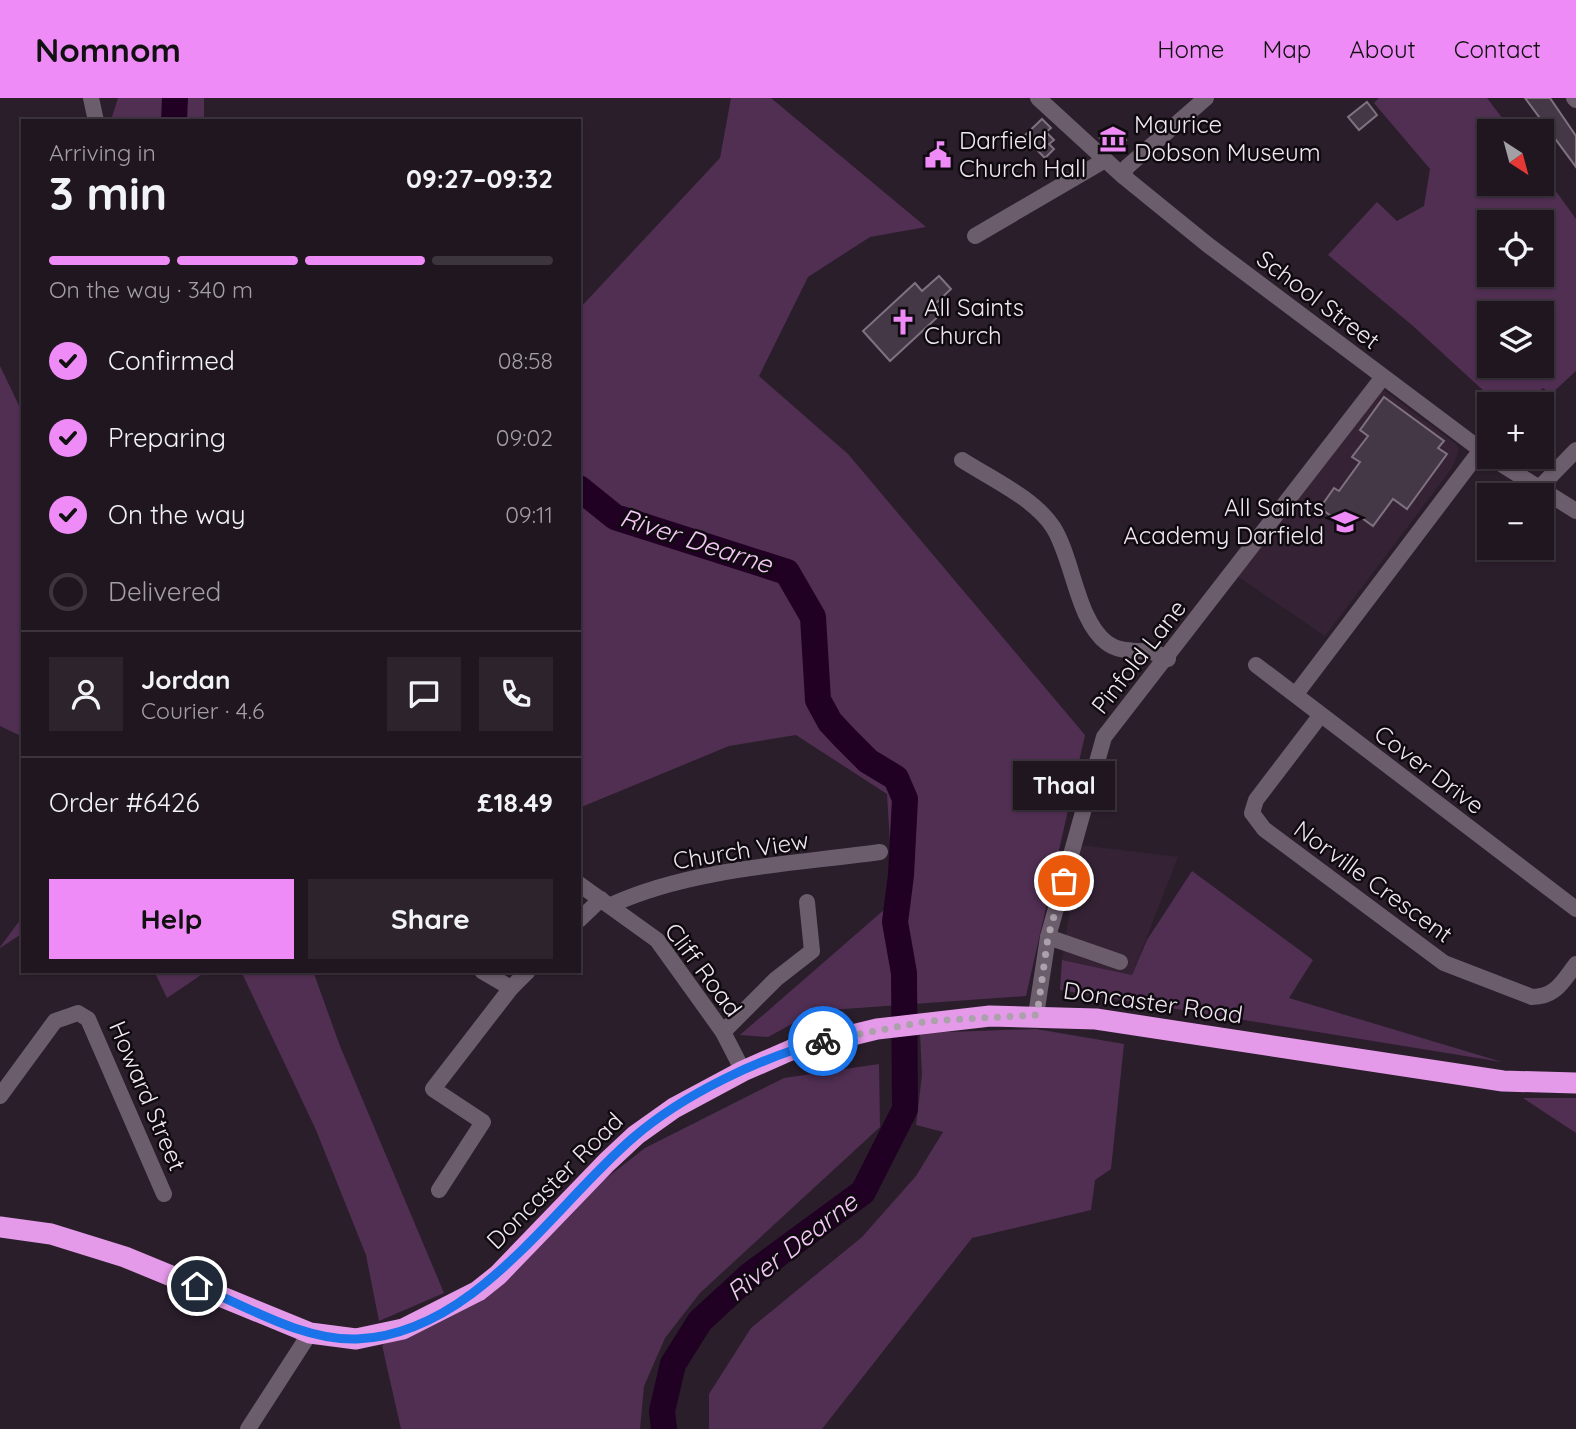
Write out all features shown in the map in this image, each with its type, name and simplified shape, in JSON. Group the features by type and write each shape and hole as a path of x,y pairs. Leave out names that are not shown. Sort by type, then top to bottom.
{"highway":[{"name":"Doncaster Road","path":"0,1227 51,1234 125,1257 310,1333 356,1339 381,1336 426,1319 478,1292 636,1135 674,1108 743,1071 792,1050 877,1029 928,1021 1037,1015 1096,1019 1503,1081 1576,1083"}],"street":[{"path":"91,98 96,119"},
{"name":"School Street","path":"1038,98 1123,176 1208,246 1477,447"},
{"path":"1123,176 1127,167 1206,98"},
{"path":"975,236 1105,160"},
{"name":"Pinfold Lane","path":"1037,1015 1048,937 1104,737 1168,659 1382,377"},
{"path":"1544,483 1576,450"},
{"path":"962,460 1017,496 1052,527 1094,628 1108,643 1127,652 1159,653 1168,659"},
{"path":"1296,694 1477,465"},
{"name":"School Street","path":"1512,469 1536,483"},
{"name":"School Street","path":"1554,495 1576,510"},
{"name":"Cover Drive","path":"1256,665 1576,909"},
{"name":"Norville Crescent","path":"1320,716 1256,800 1252,813 1264,829 1444,963 1532,997 1554,993 1576,964"},
{"name":"Church View","path":"606,902 705,877 880,852"},
{"name":"Cliff Road","path":"581,885 657,940 723,1032 743,1071"},
{"path":"581,919 606,902"},
{"path":"723,1032 776,979 812,951 807,902"},
{"name":"Doncaster Road","path":"1048,937 1120,962"},
{"path":"485,973 511,988"},
{"path":"439,1190 484,1122 433,1089 511,988 526,973"},
{"name":"Howard Street","path":"0,1096 55,1021 78,1013 88,1018 164,1194"},
{"path":"248,1429 310,1333"}],"shaded area":[{"path":"118,98 204,98 204,119 108,119 112,117"},
{"path":"731,98 771,98 926,227 870,237 808,277 759,376 848,454 1085,735 1026,996 816,1011 768,1037 740,1035 885,909 891,860 887,794 796,735 729,746 581,807 581,307 720,158"},
{"path":"1379,98 1487,98 1503,119 1477,119 1477,196 1554,196 1554,189 1576,219 1576,371 1553,392 1543,388 1539,392 1485,392 1413,326 1328,255 1377,202 1397,221 1424,206 1430,169 1374,103"},
{"path":"0,366 21,410 21,736 0,726"},
{"name":"All Saints Academy Darfield","path":"1385,391 1456,444 1459,450 1452,468 1325,636 1237,576 1379,392"},
{"path":"1080,845 1178,857 1132,975 1062,960"},
{"path":"1192,871 1313,960 1289,998 1502,1062 1060,990 1062,960 1132,975 1147,940"},
{"path":"21,919 21,934 0,947"},
{"path":"155,973 204,973 167,998"},
{"path":"242,973 314,973 340,1046 444,1293 379,1321 366,1255 316,1130"},
{"path":"1036,1029 1124,1044 1111,1169 1095,1180 1091,1210 972,1238 822,1429 709,1429 709,1394 751,1328 862,1237 916,1176 943,1132 916,1125 922,1075 920,1033"},
{"path":"879,1064 880,1127 700,1293 665,1338 644,1386 640,1429 401,1429 382,1345 461,1311 516,1272 591,1190 645,1148 784,1078"},
{"path":"1523,1098 1576,1098 1576,1133"}],"building":[{"path":"1525,98 1550,98 1576,136 1576,167 1554,137 1554,119 1541,119"},
{"path":"1367,102 1377,115 1359,130 1348,117"},
{"path":"1042,119 1051,128 1046,132 1054,140 1049,144 1054,149 1045,158 1032,145 1028,149 1020,140"},
{"name":"Maurice Dobson Museum","path":"1110,126 1126,140 1115,152 1099,137"},
{"name":"All Saints Church","path":"939,276 951,289 935,304 943,312 890,361 863,331 915,283 922,291"},
{"path":"1384,397 1444,441 1438,448 1447,454 1407,509 1393,499 1373,526 1359,516 1349,529 1320,508 1334,488 1339,491 1360,462 1352,457 1368,436 1360,430"}],"waterway":[{"name":"River Dearne","path":"174,119 175,98"},
{"name":"River Dearne","path":"581,490 615,517 787,572 813,617 818,700 830,722 846,739 868,761 896,778 905,799 901,875 895,922 904,973 905,1109 863,1192 750,1275 700,1321 673,1364 662,1411 664,1429"}],"way so far":[{"path":"823,1041 928,1021 1037,1015 1048,937 1064,881"}],"place":[{"name":"Maurice Dobson Museum","path":"1113,139"},
{"name":"Darfield Church Hall","path":"938,155"},
{"name":"All Saints Church","path":"903,322"},
{"name":"All Saints Academy Darfield","path":"1345,522"},
{"name":"Thaal","path":"1064,881"}],"route":[{"path":"197,1286 310,1333 356,1339 381,1336 403,1329 478,1292 498,1275 607,1162 636,1135 674,1108 743,1071 792,1050 823,1041"}]}
